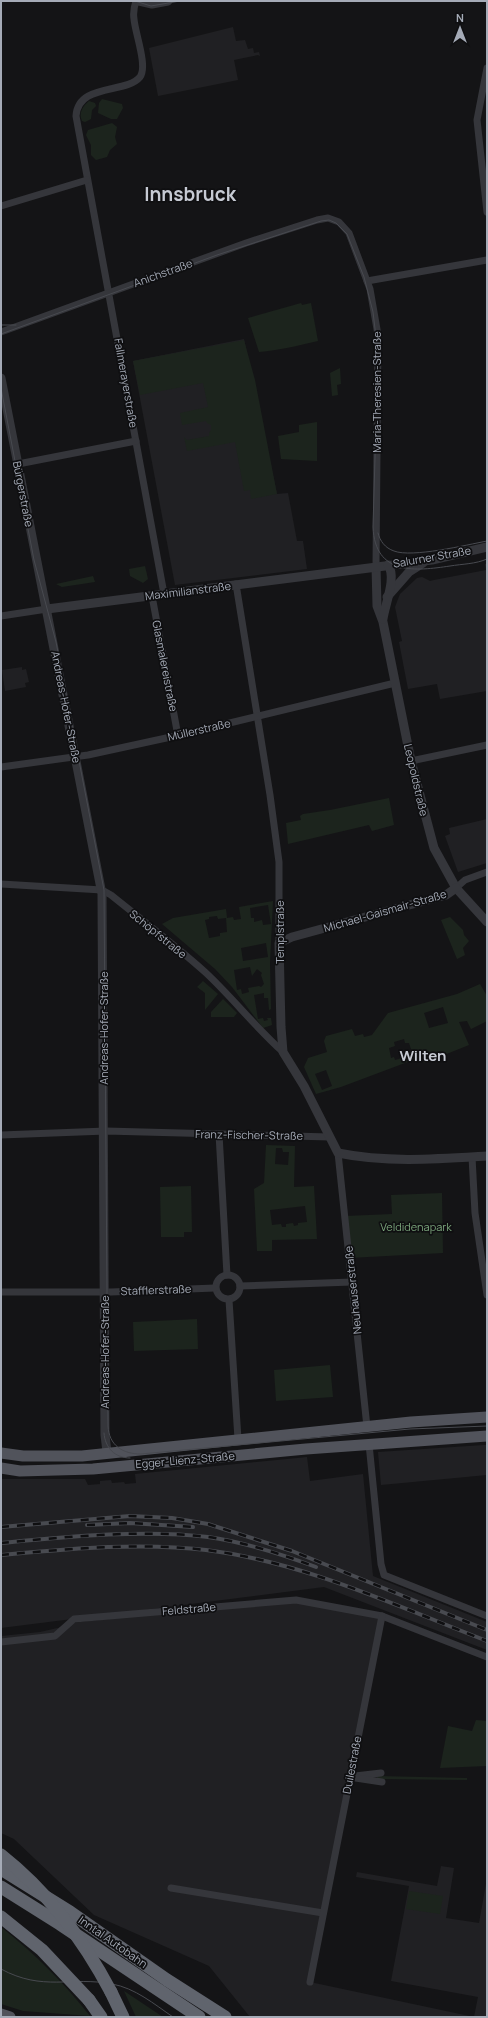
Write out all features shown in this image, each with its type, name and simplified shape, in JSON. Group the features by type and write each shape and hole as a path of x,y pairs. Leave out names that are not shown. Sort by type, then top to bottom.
{"highway":[{"path":"1,1855 35,1884 59,1911 85,1946 124,2017"},
{"name":"Inntal Autobahn","path":"1,1869 70,1912 167,1980 224,2017"},
{"name":"Inntal Autobahn","path":"1,1887 60,1924 199,2017"},
{"path":"1,1917 42,1950 89,2000 101,2017"}],"main road":[{"name":"Egger-Lienz-Straße","path":"3,1454 58,1457 238,1439 487,1417"},
{"name":"Egger-Lienz-Straße","path":"1,1468 20,1471 111,1468 369,1444 487,1436"},
{"path":"107,1452 111,1468"},
{"path":"1,2014 10,2017"}],"street":[{"name":"Fallmerayerstraße","path":"136,1 134,20 142,70 139,78 87,96 78,104 76,116 110,293 164,594"},
{"path":"139,1 152,4 168,1"},
{"path":"487,68 477,120 487,212"},
{"path":"1,206 88,176"},
{"name":"Anichstraße","path":"1,332 246,243 325,218"},
{"name":"Maria-Theresien-Straße","path":"325,218 333,219 343,224 349,232 367,281 375,312 379,350 376,566"},
{"path":"367,281 487,260"},
{"name":"Bürgerstraße","path":"1,378 47,609"},
{"path":"18,464 136,441"},
{"name":"Salurner Straße","path":"376,566 432,560 487,547"},
{"path":"387,597 408,572 417,565 432,560"},
{"name":"Leopoldstraße","path":"383,622 387,597 392,581 391,568 388,565"},
{"name":"Maximilianstraße","path":"1,616 376,566"},
{"name":"Leopoldstraße","path":"376,566 377,606 383,622 394,683 411,761 432,844 456,888 487,922"},
{"name":"Templstraße","path":"236,584 279,862 279,943 283,1052 304,1086 330,1137"},
{"name":"Glasmalereistraße","path":"152,596 178,736"},
{"name":"Andreas-Hofer-Straße","path":"47,609 102,890 105,1435 107,1452"},
{"name":"Müllerstraße","path":"1,767 76,757 178,736 394,683"},
{"path":"411,761 487,745"},
{"name":"Michael-Gaismair-Straße","path":"279,943 292,937 446,895 465,880 487,872"},
{"path":"1,884 102,890"},
{"name":"Schöpfstraße","path":"102,890 111,895 204,971 238,1005 259,1030 283,1052"},
{"name":"Franz-Fischer-Straße","path":"1,1135 104,1132 330,1137"},
{"path":"219,1134 227,1275"},
{"path":"330,1137 338,1153 363,1158 397,1159 487,1156"},
{"name":"Neuhauserstraße","path":"338,1153 367,1427"},
{"path":"472,1157 475,1212 487,1295"},
{"path":"227,1275 237,1279 240,1286 238,1294 229,1300 218,1295 215,1288 217,1280 227,1275"},
{"path":"240,1286 352,1282"},
{"name":"Stafflerstraße","path":"1,1292 105,1292 215,1288"},
{"path":"229,1300 238,1439"},
{"path":"369,1444 382,1571 387,1577 487,1616"},
{"name":"Feldstraße","path":"1,1642 55,1636 74,1619 296,1600 382,1616 487,1657"},
{"name":"Duilestraße","path":"310,1982 322,1913 382,1616"},
{"path":"349,1777 381,1773"},
{"path":"349,1777 382,1782"},
{"path":"171,1888 322,1913"}],"shaded area":[{"path":"233,27 236,41 245,40 248,49 253,48 254,53 259,52 260,56 258,55 234,60 238,80 158,96 149,48"},
{"path":"244,339 277,494 288,493 297,541 303,541 307,569 175,585 133,361"},
{"path":"485,564 487,564 487,691 440,699 437,684 408,689 399,642 402,641 395,607 400,594 417,578 422,577 430,581 486,570"},
{"path":"22,667 22,670 26,669 29,682 25,683 26,687 5,691 2,670"},
{"path":"487,819 487,863 458,872 445,836 450,834 449,828"},
{"path":"487,1445 487,1475 381,1485 378,1452"},
{"path":"307,1457 310,1481 363,1474 373,1576 487,1622 487,1650 324,1587 1,1628 1,1479 85,1479 88,1485 100,1484 100,1481 111,1480 112,1483 124,1482 125,1484 136,1483 135,1474"},
{"path":"296,1600 382,1616 310,1982 474,2017 250,2017 209,1966 94,1915 14,1839 1,1833 1,1636 40,1632 66,1626 70,1623"},
{"path":"441,1866 454,1868 446,1918 479,1923 487,1878 487,2017 474,2017 478,1997 391,1981 409,1886 356,1877 357,1872 437,1886"}],"green space":[{"path":"102,99 122,104 123,108 117,119 111,119 98,113 99,103"},
{"path":"89,101 95,103 96,106 92,110 91,119 85,122 82,121 81,112 83,107"},
{"path":"112,123 117,127 115,137 117,144 110,150 107,157 96,160 91,155 91,145 86,135 88,130"},
{"path":"301,303 302,305 311,303 318,341 288,348 259,352 248,318"},
{"path":"244,340 255,380 277,494 251,499 250,490 244,491 235,442 187,451 184,437 187,440 209,436 211,430 211,425 206,421 182,425 180,413 208,407 203,383 140,395 133,361"},
{"path":"340,368 341,384 337,385 338,395 332,396 330,373"},
{"path":"317,422 317,461 281,459 278,436 299,432 299,425"},
{"path":"145,566 148,579 143,583 130,576 129,569"},
{"path":"93,576 95,582 62,587 56,584"},
{"path":"389,798 394,825 372,831 369,825 288,844 286,823 301,820 300,816 303,814"},
{"path":"273,901 270,963 271,1009 269,1010 268,998 264,998 264,993 254,995 258,1019 263,1018 264,1021 268,1020 267,1018 271,1018 272,1025 263,1028 232,987 215,969 162,924 173,918 226,909 227,918 233,917 234,920 241,919 239,907","holes":["268,905 271,924 263,925 262,920 254,922 254,918 251,918 250,908","217,916 218,919 226,918 227,932 220,933 220,936 209,938 205,920 209,919 209,917","266,943 268,957 243,961 241,948","250,967 252,976 257,969 262,973 261,975 264,984 261,987 248,988 249,992 242,994 241,989 237,990 234,970"]},
{"path":"450,917 463,930 464,935 469,941 463,948 465,955 457,959 441,920"},
{"path":"203,981 218,994 205,1010 205,993 197,987"},
{"path":"480,984 487,996 487,1021 471,1029 467,1021 459,1022 469,1045 424,1063 421,1057 341,1087 316,1094 304,1067 308,1058 327,1052 324,1041 326,1036 352,1029 355,1036 363,1034 364,1037 372,1035 388,1013 457,994","holes":["443,1007 448,1023 429,1028 424,1013","404,1039 405,1043 409,1043 412,1052 409,1053 409,1056 395,1060 394,1057 391,1058 389,1048 395,1046 394,1042","326,1070 332,1086 322,1090 315,1074"]},
{"path":"223,999 237,1013 234,1017 211,1017 211,1012"},
{"path":"266,1145 295,1146 294,1187 314,1186 317,1239 272,1240 272,1251 257,1251 254,1189 264,1183","holes":["276,1148 282,1148 283,1152 289,1152 288,1165 275,1164","305,1206 307,1222 298,1223 298,1225 294,1226 293,1223 286,1224 286,1227 282,1227 281,1224 272,1225 270,1210"]},
{"path":"191,1186 192,1232 184,1232 184,1237 161,1237 160,1187"},
{"name":"Veldidenapark","path":"442,1193 443,1253 349,1258 345,1216 392,1214 391,1195"},
{"path":"197,1319 198,1349 134,1351 133,1322"},
{"path":"330,1365 333,1397 276,1401 274,1370"},
{"path":"476,1720 487,1721 487,1766 440,1768 448,1726 472,1731"},
{"path":"377,1776 467,1778 467,1780 377,1779"},
{"path":"409,1891 443,1896 440,1914 406,1909"},
{"path":"1,1927 48,1969 90,2016 23,2011 1,2004"},
{"path":"124,1991 163,2017 136,2017"}],"tram line":[{"path":"135,1 151,6 180,1"},
{"path":"1,334 217,255 321,221 329,220 336,223 347,234 364,277 373,312 378,354 373,527 375,543 381,554 389,562 400,567 411,569 437,568 474,563 487,559"},
{"path":"1,325 16,325"},
{"path":"1,388 34,560 56,642 104,890 108,1426 111,1438 122,1450 134,1454 141,1454 410,1429 487,1426"},
{"path":"378,533 380,539 386,546 391,550 402,553 426,552 487,541"},
{"path":"104,1433 106,1443 115,1454 125,1458 130,1458"},
{"path":"1,1969 16,1976 30,1980 44,1982 97,1982 120,1986 144,1997 173,2017"}],"railway":[{"path":"1,1527 130,1516 172,1518 208,1524 292,1551 487,1630"},
{"path":"87,1525 130,1523 193,1527"},
{"path":"1,1543 105,1535 184,1535 222,1539 249,1545 316,1567"},
{"path":"1,1555 129,1546 206,1550 242,1556 278,1564 349,1587 487,1641"}],"district":[{"name":"Innsbruck","path":"190,194"},
{"name":"Wilten","path":"423,1056"}]}
